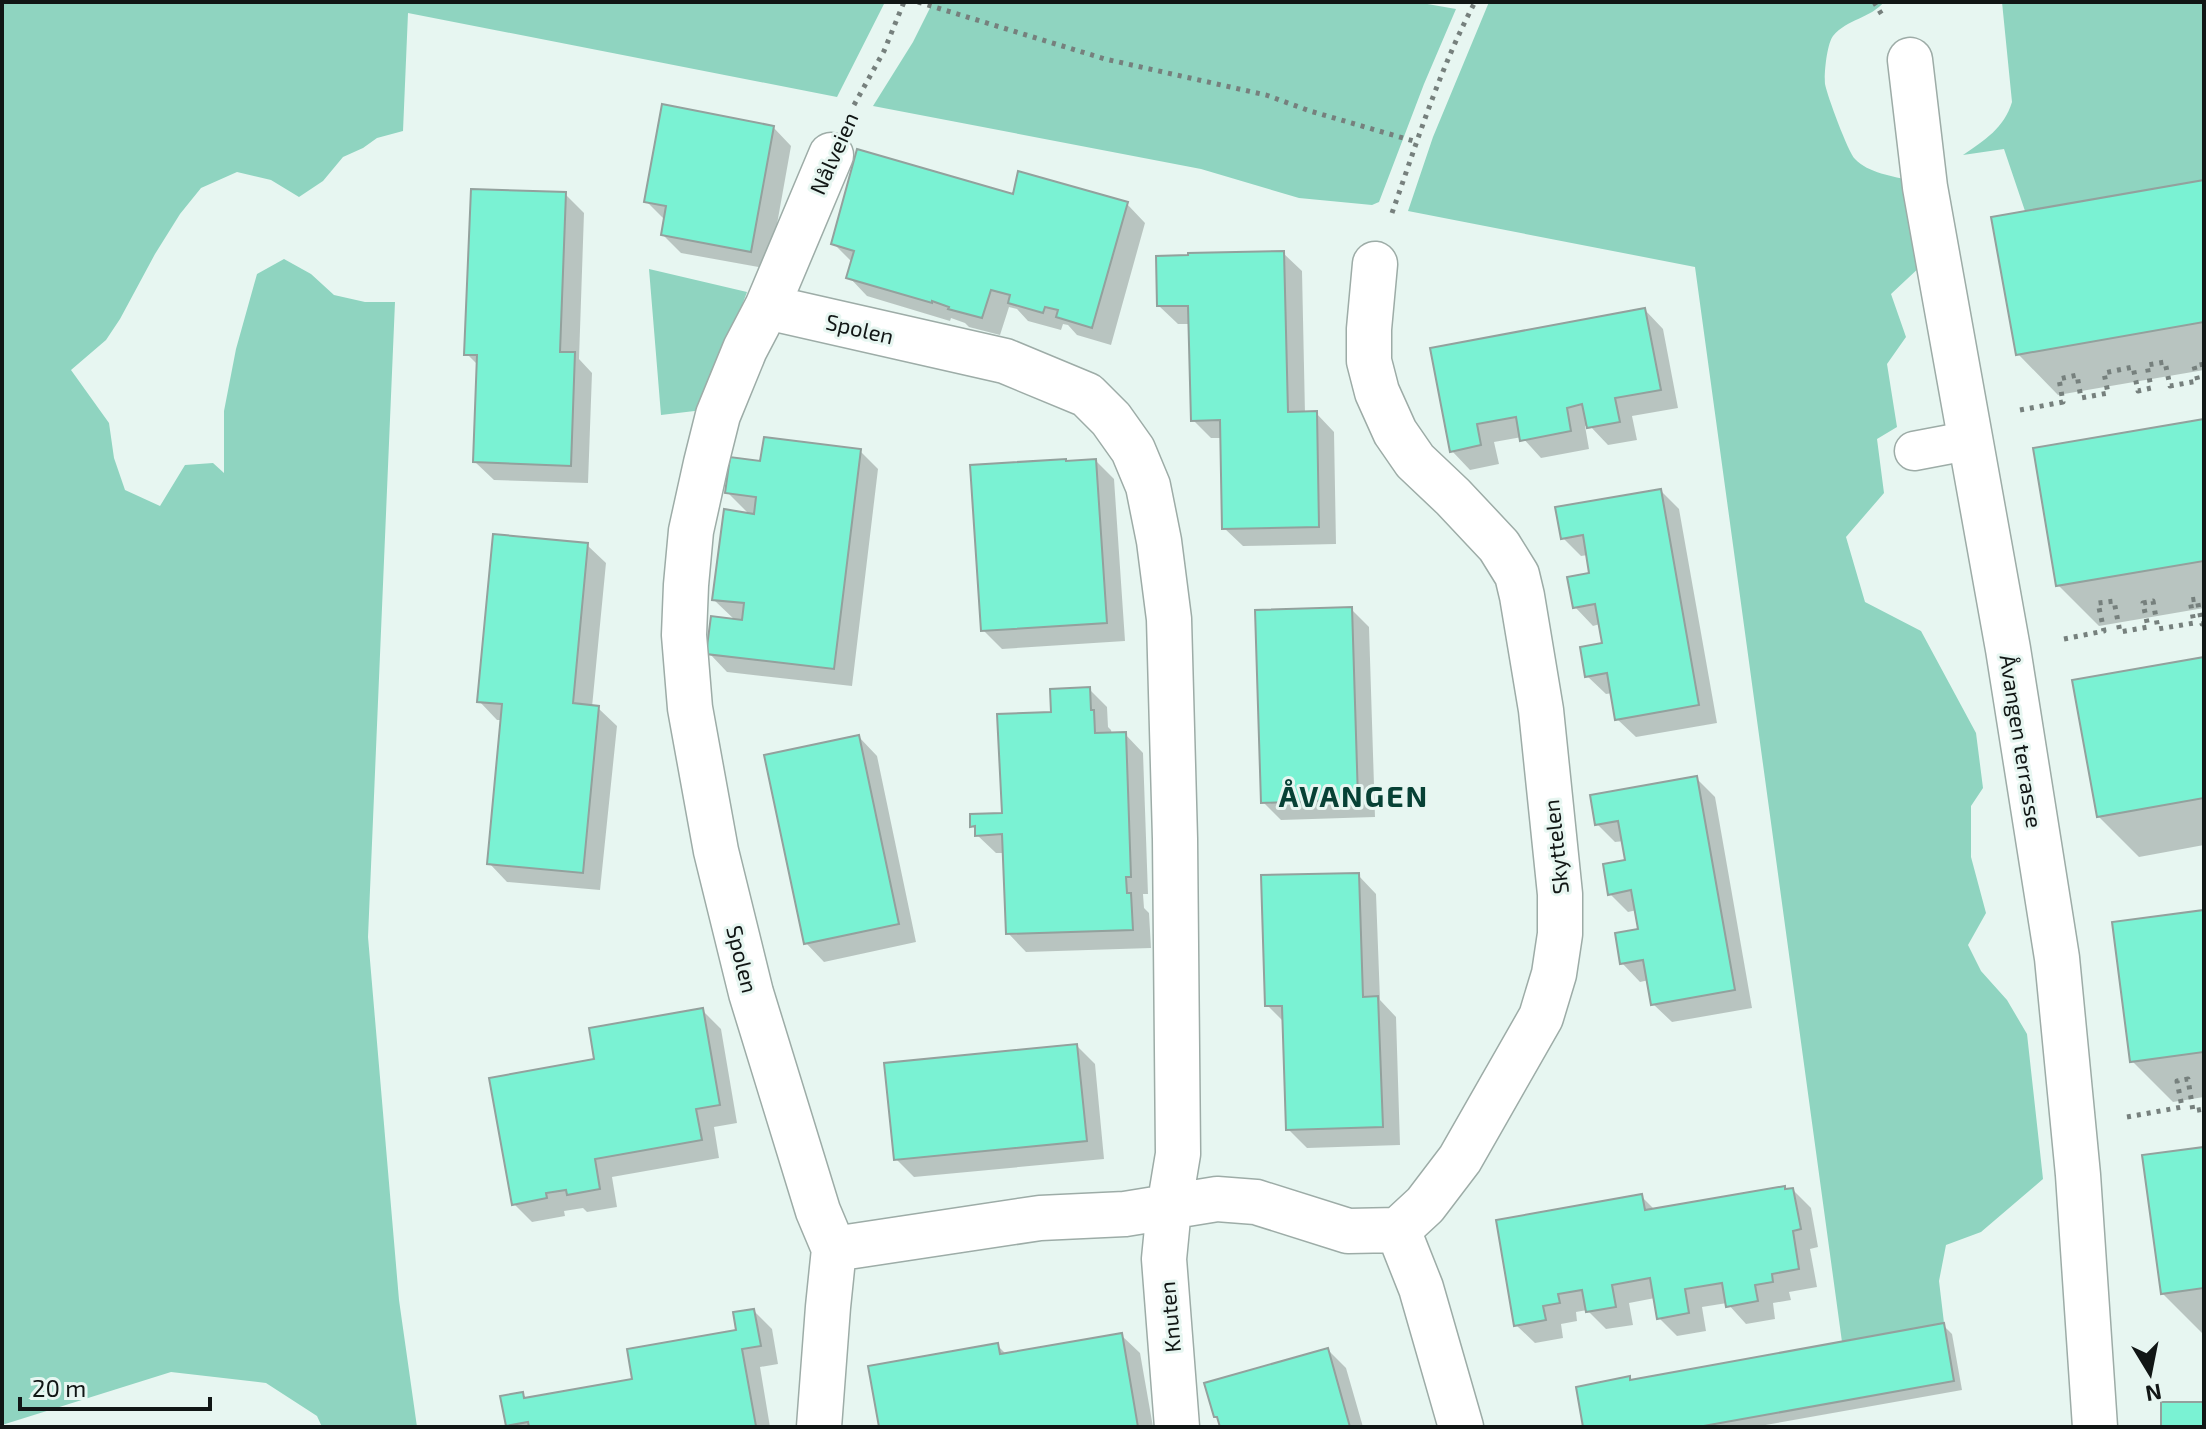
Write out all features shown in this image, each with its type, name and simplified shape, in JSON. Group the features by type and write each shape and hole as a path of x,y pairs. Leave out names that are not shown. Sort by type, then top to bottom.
{"street":[{"name":"Åvangen terrasse","path":"1910,60 1925,187 2008,649 2057,958 2074,1126 2095,1427"},
{"name":"Nålveien","path":"767,307 831,155"},
{"name":"Skyttelen","path":"1375,264 1369,361 1377,392 1395,432 1415,461 1499,546 1517,575 1541,710 1560,894 1560,934 1554,974 1541,1017 1460,1159 1425,1205 1398,1230"},
{"name":"Spolen","path":"834,1249 818,1211 751,993 716,851 690,708 685,650 691,531 706,463 718,415 745,349 767,307 1005,361 1087,395 1111,419 1133,450 1151,500 1169,619 1178,1154 1169,1208"},
{"path":"819,1427 834,1249 1040,1218 1125,1214 1217,1199 1256,1202 1348,1231 1398,1230 1421,1288 1461,1427"},
{"name":"Knuten","path":"1169,1208 1164,1259 1177,1427"}],"lane":[{"path":"1914,451 1970,430"}],"path":[{"name":"Nålveien","path":"831,155 884,51 904,2"},
{"path":"918,2 1105,59 1266,95 1417,142"},
{"path":"1375,264 1417,142 1475,2"},
{"path":"1970,430 2063,402 2059,379 2077,375 2081,398 2108,393 2104,373 2133,367 2138,391 2151,388 2147,365 2165,362 2170,386 2198,381 2194,366 2204,364"},
{"path":"2008,649 2104,631 2098,603 2114,601 2120,632 2148,627 2143,603 2153,601 2158,629 2194,623 2190,600 2197,599 2204,623"},
{"path":"2074,1126 2182,1107 2177,1081 2188,1079 2193,1111 2204,1109"}],"green space":[{"path":"2,2 885,2 837,97 408,13 403,131 377,138 343,157 323,181 299,197 271,180 237,172 201,188 155,254 106,340 71,370 109,423 114,458 125,490 160,506 185,465 213,463 224,473 224,411 236,349 257,274 284,259 311,274 334,295 365,302 395,302 368,937 399,1300 417,1427 322,1427 317,1416 266,1383 171,1372 2,1425"},
{"path":"933,2 1416,2 1456,9 1379,202 1372,205 1299,198 1201,169 873,106 913,42"},
{"path":"1489,2 1884,2 1833,36 1826,59 1825,84 1855,159 1874,171 1912,181 1922,265 1891,294 1906,337 1887,364 1897,427 1877,439 1884,493 1846,537 1865,602 1921,631 1976,733 1983,788 1971,806 1971,857 1986,913 1968,945 1981,971 2007,1000 2027,1034 2043,1179 1981,1232 1946,1245 1939,1281 1944,1323 1842,1342 1695,267 1408,211 1433,137"},
{"path":"2002,2 2204,2 2204,180 2025,211 2004,149 1963,155 1999,126 2012,102"},
{"path":"649,269 747,292 703,410 661,415"}],"building":[{"path":"662,104 774,126 751,252 661,235 666,206 644,202"},
{"path":"857,149 1013,194 1018,171 1128,202 1092,328 1056,317 1058,310 1045,307 1043,313 1008,303 1010,295 991,290 982,318 846,278 854,251 831,244"},
{"path":"2204,180 2204,322 2016,355 1991,217"},
{"path":"471,189 566,192 560,352 575,352 571,466 473,462 477,355 464,355"},
{"path":"1284,251 1288,412 1317,411 1319,527 1222,529 1220,420 1191,421 1188,306 1157,306 1156,256"},
{"path":"1645,308 1661,390 1615,398 1620,422 1587,428 1582,404 1567,408 1571,431 1520,441 1516,417 1477,424 1481,445 1450,452 1430,348"},
{"path":"2204,419 2204,561 2056,586 2033,448"},
{"path":"764,437 861,449 834,669 706,654 711,616 742,620 744,603 712,600 724,509 754,514 756,497 725,493 730,457 760,461"},
{"path":"1096,459 1107,623 981,631 970,465"},
{"path":"1661,489 1699,705 1615,720 1607,673 1585,677 1580,647 1602,643 1595,604 1573,608 1567,577 1589,573 1583,535 1561,539 1555,507"},
{"path":"493,534 588,543 573,703 599,706 583,873 487,864 502,704 477,702"},
{"path":"1352,607 1358,799 1261,803 1255,610"},
{"path":"2204,657 2204,798 2097,817 2072,680"},
{"path":"1090,687 1095,733 1126,732 1131,877 1126,877 1127,893 1131,893 1133,930 1006,934 1002,834 975,836 975,826 970,827 970,814 1002,813 997,714 1051,712 1050,689"},
{"path":"859,735 899,924 804,944 764,755"},
{"path":"1697,776 1735,990 1651,1005 1643,960 1620,964 1615,933 1638,929 1631,890 1608,895 1603,864 1625,860 1618,821 1595,825 1590,795"},
{"path":"1359,873 1363,997 1378,996 1383,1127 1286,1130 1282,1006 1265,1006 1261,875"},
{"path":"2204,910 2204,1052 2130,1062 2112,922"},
{"path":"703,1008 720,1105 696,1109 702,1140 595,1159 600,1189 567,1195 566,1190 546,1193 547,1198 512,1205 489,1078 594,1059 589,1028"},
{"path":"1077,1044 1087,1141 894,1160 884,1063"},
{"path":"2204,1147 2204,1288 2161,1294 2142,1155"},
{"path":"1785,1186 1785,1189 1793,1188 1801,1229 1793,1231 1799,1269 1772,1274 1773,1282 1755,1285 1758,1301 1726,1307 1722,1283 1685,1289 1689,1313 1657,1319 1650,1278 1612,1285 1616,1307 1586,1312 1582,1290 1558,1294 1560,1303 1543,1306 1546,1320 1514,1326 1496,1220 1642,1194 1645,1210"},
{"path":"754,1309 761,1346 742,1349 756,1426 529,1427 528,1422 506,1426 500,1396 523,1392 524,1398 632,1379 627,1349 736,1330 733,1312"},
{"path":"1944,1323 1954,1381 1698,1427 1583,1427 1576,1387"},
{"path":"1122,1333 1138,1427 879,1427 868,1366 998,1343 1000,1354"},
{"path":"1328,1348 1350,1427 1220,1427 1204,1383"},
{"path":"2161,1402 2204,1402 2204,1427 2161,1427"}],"district":[{"name":"ÅVANGEN","path":"1354,795"}]}
